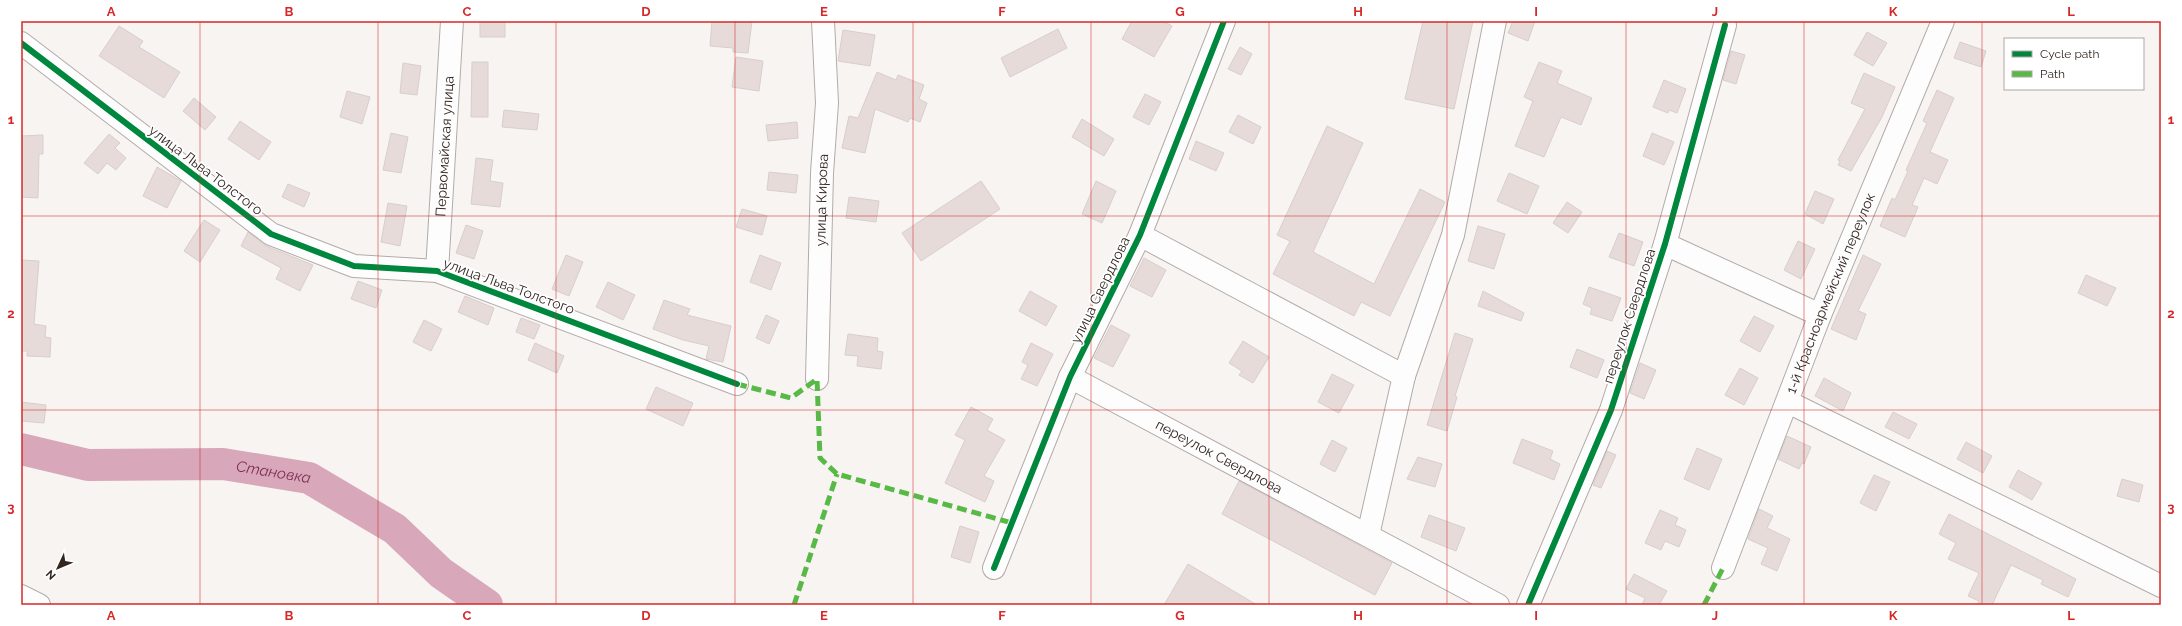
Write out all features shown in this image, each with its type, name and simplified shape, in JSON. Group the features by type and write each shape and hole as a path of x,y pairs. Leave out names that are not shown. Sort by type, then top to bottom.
{"street":[{"name":"Первомайская улица","path":"437,270 452,21"},
{"name":"улица Кирова","path":"817,379 822,173 827,103 823,21"},
{"name":"улица Свердлова","path":"994,568 1070,377 1140,235 1224,21"},
{"path":"1368,535 1404,376 1452,234 1495,21"},
{"name":"1-й Красноармейский переулок","path":"1723,568 1788,402 1820,315 1943,21"},
{"name":"переулок Свердлова","path":"1528,605 1612,410 1665,244 1725,25"},
{"name":"улица Льва Толстого","path":"21,43 271,234 354,266 437,270 737,384"},
{"path":"1140,235 1404,376"},
{"path":"1665,244 1820,315"},
{"name":"переулок Свердлова","path":"1070,377 1498,605"},
{"path":"1788,402 2161,586"},
{"path":"21,596 39,605"}],"building":[{"path":"480,21 505,21 505,37 480,37"},
{"path":"712,21 752,21 748,53 733,52 733,48 710,46"},
{"path":"1132,21 1163,21 1172,26 1154,57 1122,39"},
{"path":"1423,21 1473,21 1454,109 1405,99"},
{"path":"1513,21 1535,21 1528,41 1508,33"},
{"path":"119,26 143,41 139,47 180,72 164,98 99,56"},
{"path":"1058,29 1067,48 1010,77 1001,58"},
{"path":"843,30 875,35 870,66 838,61"},
{"path":"1867,32 1887,43 1873,66 1854,55"},
{"path":"1960,42 1986,51 1981,67 1954,58"},
{"path":"1240,47 1252,54 1241,75 1228,69"},
{"path":"1731,51 1745,55 1736,84 1723,80"},
{"path":"736,57 763,61 759,91 732,87"},
{"path":"472,62 488,62 488,117 471,117"},
{"path":"1539,62 1562,71 1557,83 1592,98 1581,125 1561,117 1544,157 1515,146 1533,101 1524,97"},
{"path":"403,63 421,66 417,95 400,93"},
{"path":"877,72 896,80 898,75 924,85 919,99 927,103 920,122 910,118 908,122 875,109 865,153 842,148 849,116 858,118"},
{"path":"1864,73 1895,87 1882,117 1851,171 1838,165 1840,161 1838,160 1865,109 1851,103"},
{"path":"1664,80 1686,89 1677,113 1669,110 1668,113 1653,107"},
{"path":"1937,90 1954,98 1930,152 1948,160 1937,184 1924,178 1912,205 1918,207 1905,237 1880,226 1892,198 1895,200 1908,171 1906,170 1927,123 1923,121"},
{"path":"347,91 370,97 362,124 340,117"},
{"path":"1145,94 1161,102 1149,125 1133,117"},
{"path":"194,98 216,117 205,130 183,111"},
{"path":"504,110 539,114 537,130 502,127"},
{"path":"1238,115 1261,127 1253,144 1229,132"},
{"path":"1082,119 1114,139 1104,156 1072,137"},
{"path":"240,121 271,142 259,160 228,139"},
{"path":"797,122 798,138 768,141 766,125"},
{"path":"1327,126 1363,143 1313,252 1374,284 1420,189 1445,202 1390,316 1361,302 1354,316 1273,274 1290,241 1277,235"},
{"path":"391,133 408,137 401,173 383,170"},
{"path":"1652,133 1674,142 1664,165 1643,156"},
{"path":"109,134 120,143 115,148 126,158 116,170 107,163 98,174 84,163"},
{"path":"43,135 43,154 39,154 38,198 21,197 21,136"},
{"path":"1196,141 1224,153 1216,171 1189,159"},
{"path":"476,158 493,160 490,181 503,183 500,207 471,204"},
{"path":"157,167 181,181 167,208 143,196"},
{"path":"769,172 798,175 796,193 767,190"},
{"path":"1509,173 1539,186 1527,214 1497,201"},
{"path":"981,181 1000,209 921,261 902,233"},
{"path":"1096,181 1116,191 1102,223 1082,214"},
{"path":"288,184 310,193 304,207 282,197"},
{"path":"1815,191 1834,199 1823,224 1805,214"},
{"path":"849,197 879,201 876,222 846,218"},
{"path":"1567,202 1582,212 1568,233 1553,223"},
{"path":"388,203 407,206 400,246 381,242"},
{"path":"742,209 767,216 762,235 736,227"},
{"path":"204,220 220,230 200,262 184,251"},
{"path":"466,225 483,231 474,259 456,253"},
{"path":"1478,226 1505,234 1494,269 1468,261"},
{"path":"248,232 266,246 313,265 300,291 276,279 281,268 241,246"},
{"path":"1619,233 1643,242 1634,266 1609,257"},
{"path":"1798,241 1815,249 1801,279 1784,270"},
{"path":"566,255 583,262 569,296 552,289"},
{"path":"760,255 781,263 771,290 750,282"},
{"path":"1863,255 1881,264 1858,311 1866,314 1856,340 1831,329"},
{"path":"1144,258 1166,270 1152,297 1130,286"},
{"path":"21,260 39,261 34,324 46,326 45,337 51,338 50,357 27,356 27,351 21,351"},
{"path":"2086,275 2116,288 2107,306 2078,293"},
{"path":"358,281 382,290 376,308 351,299"},
{"path":"608,282 635,295 623,320 596,307"},
{"path":"1589,287 1621,298 1612,321 1590,314 1592,308 1583,304"},
{"path":"1030,291 1057,306 1046,326 1019,311"},
{"path":"1483,291 1524,313 1521,321 1478,306"},
{"path":"465,296 494,308 488,325 458,312"},
{"path":"664,300 690,309 687,315 731,326 723,362 706,359 709,346 683,340 653,329"},
{"path":"766,315 779,321 769,344 756,338"},
{"path":"1754,316 1774,326 1760,352 1740,341"},
{"path":"521,318 540,325 534,339 516,332"},
{"path":"424,320 442,329 431,351 413,342"},
{"path":"1111,325 1130,335 1113,367 1094,358"},
{"path":"1455,333 1473,339 1455,396 1457,397 1447,431 1427,425"},
{"path":"848,334 878,338 877,351 883,352 881,369 857,366 858,356 845,355"},
{"path":"1243,341 1269,357 1253,383 1239,375 1242,371 1229,363"},
{"path":"535,343 564,356 557,373 528,360"},
{"path":"1031,343 1053,354 1037,386 1021,379 1028,365 1022,362"},
{"path":"1577,349 1604,360 1597,378 1570,367"},
{"path":"1640,363 1656,370 1644,399 1630,393"},
{"path":"1740,368 1758,378 1744,405 1725,395"},
{"path":"1332,374 1354,385 1339,413 1318,402"},
{"path":"1824,378 1851,393 1843,411 1815,396"},
{"path":"656,387 693,403 683,426 646,409"},
{"path":"21,402 46,405 44,423 21,421"},
{"path":"971,407 993,419 987,430 1005,440 984,476 994,481 985,502 945,483 965,440 955,435"},
{"path":"1893,412 1917,424 1909,439 1885,427"},
{"path":"1787,436 1811,447 1804,464 1802,463 1799,469 1778,459"},
{"path":"1522,439 1553,451 1550,459 1560,464 1554,480 1513,463"},
{"path":"1332,440 1347,448 1335,472 1320,464"},
{"path":"1966,442 1992,456 1983,473 1957,459"},
{"path":"1697,448 1722,459 1709,490 1684,479"},
{"path":"1607,451 1616,455 1601,488 1593,485"},
{"path":"1418,457 1442,464 1435,487 1407,479"},
{"path":"2018,470 2042,483 2032,500 2009,487"},
{"path":"1874,475 1890,482 1876,511 1860,503"},
{"path":"2122,479 2143,485 2139,502 2117,496"},
{"path":"1239,481 1392,563 1375,595 1222,514"},
{"path":"1759,509 1773,516 1767,528 1790,539 1777,571 1761,564 1768,548 1748,539"},
{"path":"1660,510 1678,518 1675,525 1686,530 1679,547 1665,541 1661,550 1645,543"},
{"path":"1949,514 2076,579 2068,597 2041,584 2043,580 2011,565 1992,605 1977,605 1979,601 1968,596 1979,573 1948,559 1956,543 1939,534"},
{"path":"1429,515 1465,528 1456,551 1421,537"},
{"path":"960,526 979,532 970,563 951,557"},
{"path":"1188,564 1257,605 1164,605"},
{"path":"1634,574 1667,591 1659,605 1642,605 1645,598 1626,589"}],"waterway":[{"name":"Становка","path":"21,449 88,465 223,464 309,478 395,529 441,573 487,605"}],"marked path":[{"path":"737,384 791,398 817,379 820,458 837,474 1012,523"},
{"path":"794,605 837,474"},
{"path":"1704,605 1723,568"}],"cycle path":[{"path":"994,568 1070,377 1140,235 1224,21"},
{"path":"1528,605 1611,410 1665,244 1725,25"},
{"path":"21,43 271,234 354,266 437,271 737,384"}]}
